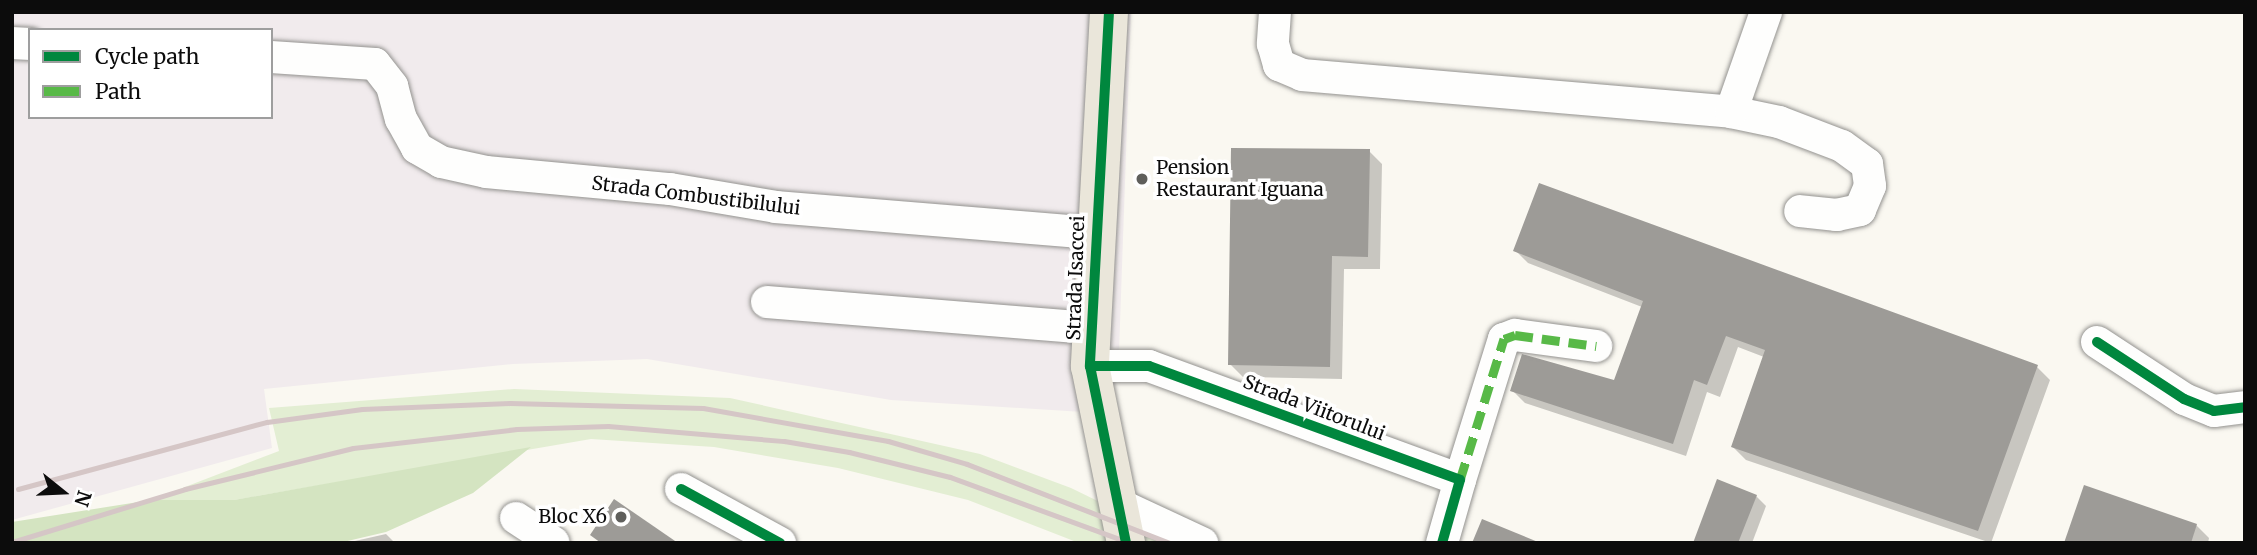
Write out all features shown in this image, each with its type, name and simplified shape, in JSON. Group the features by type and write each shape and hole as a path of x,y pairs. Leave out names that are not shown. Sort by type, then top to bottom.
{"main road":[{"name":"Strada Isaccei","path":"1109,12 1095,233 1090,366 1126,543"}],"street":[{"path":"1275,12 1273,44 1279,65 1302,75 1731,112 1780,122 1842,146 1867,164 1870,186 1860,210 1837,215 1800,211"},
{"path":"1731,112 1766,12"},
{"name":"Strada Combustibilului","path":"273,57 374,64 392,86 401,119 416,148 441,162 486,172 670,189 776,207 1095,233"},
{"path":"766,302 1092,328"},
{"path":"1442,543 1504,339 1515,334 1596,346"},
{"path":"2096,342 2184,400 2214,411 2245,407"},
{"name":"Strada Viitorului","path":"1090,366 1149,366 1460,480"},
{"path":"681,489 780,543"},
{"path":"1118,504 1202,543"},
{"path":"516,518 554,543"}],"shaded area":[{"path":"12,12 1131,12 1118,381 1083,412 891,400 647,359 513,364 264,389 272,448 12,520"}],"green space":[{"path":"514,389 730,398 980,454 1071,488 1184,543 1079,543 968,500 838,468 714,447 591,439 234,500 151,500 279,451 269,408"},
{"path":"531,447 473,493 386,532 339,543 12,543 12,522 151,500 234,500"}],"building":[{"path":"1231,148 1370,149 1368,257 1332,256 1330,367 1228,365"},
{"path":"1539,183 2038,365 1978,531 1731,447 1765,350 1726,336 1707,385 1694,380 1673,444 1510,391 1522,354 1614,380 1643,301 1513,251"},
{"path":"1717,479 1757,495 1738,543 1693,543"},
{"path":"2084,485 2197,524 2191,543 2064,543"},
{"name":"Bloc X6","path":"614,499 678,543 601,543 590,535"},
{"path":"1482,519 1538,542 1538,543 1472,543"}],"railway":[{"path":"18,489 267,422 362,409 510,403 703,408 888,441 967,464 1170,543"},
{"path":"12,542 185,489 353,448 517,429 608,426 784,441 849,452 950,477 1130,543"}],"marked path":[{"path":"1460,480 1504,339 1515,335 1596,346"}],"cycle path":[{"path":"1109,12 1090,366 1126,543"},
{"path":"2097,342 2184,399 2214,411 2245,407"},
{"path":"1090,366 1149,366 1460,480 1442,543"},
{"path":"681,489 780,543"}],"place":[{"name":"Pension Restaurant Iguana","path":"1142,179"},
{"name":"Bloc X6","path":"621,517"}]}
